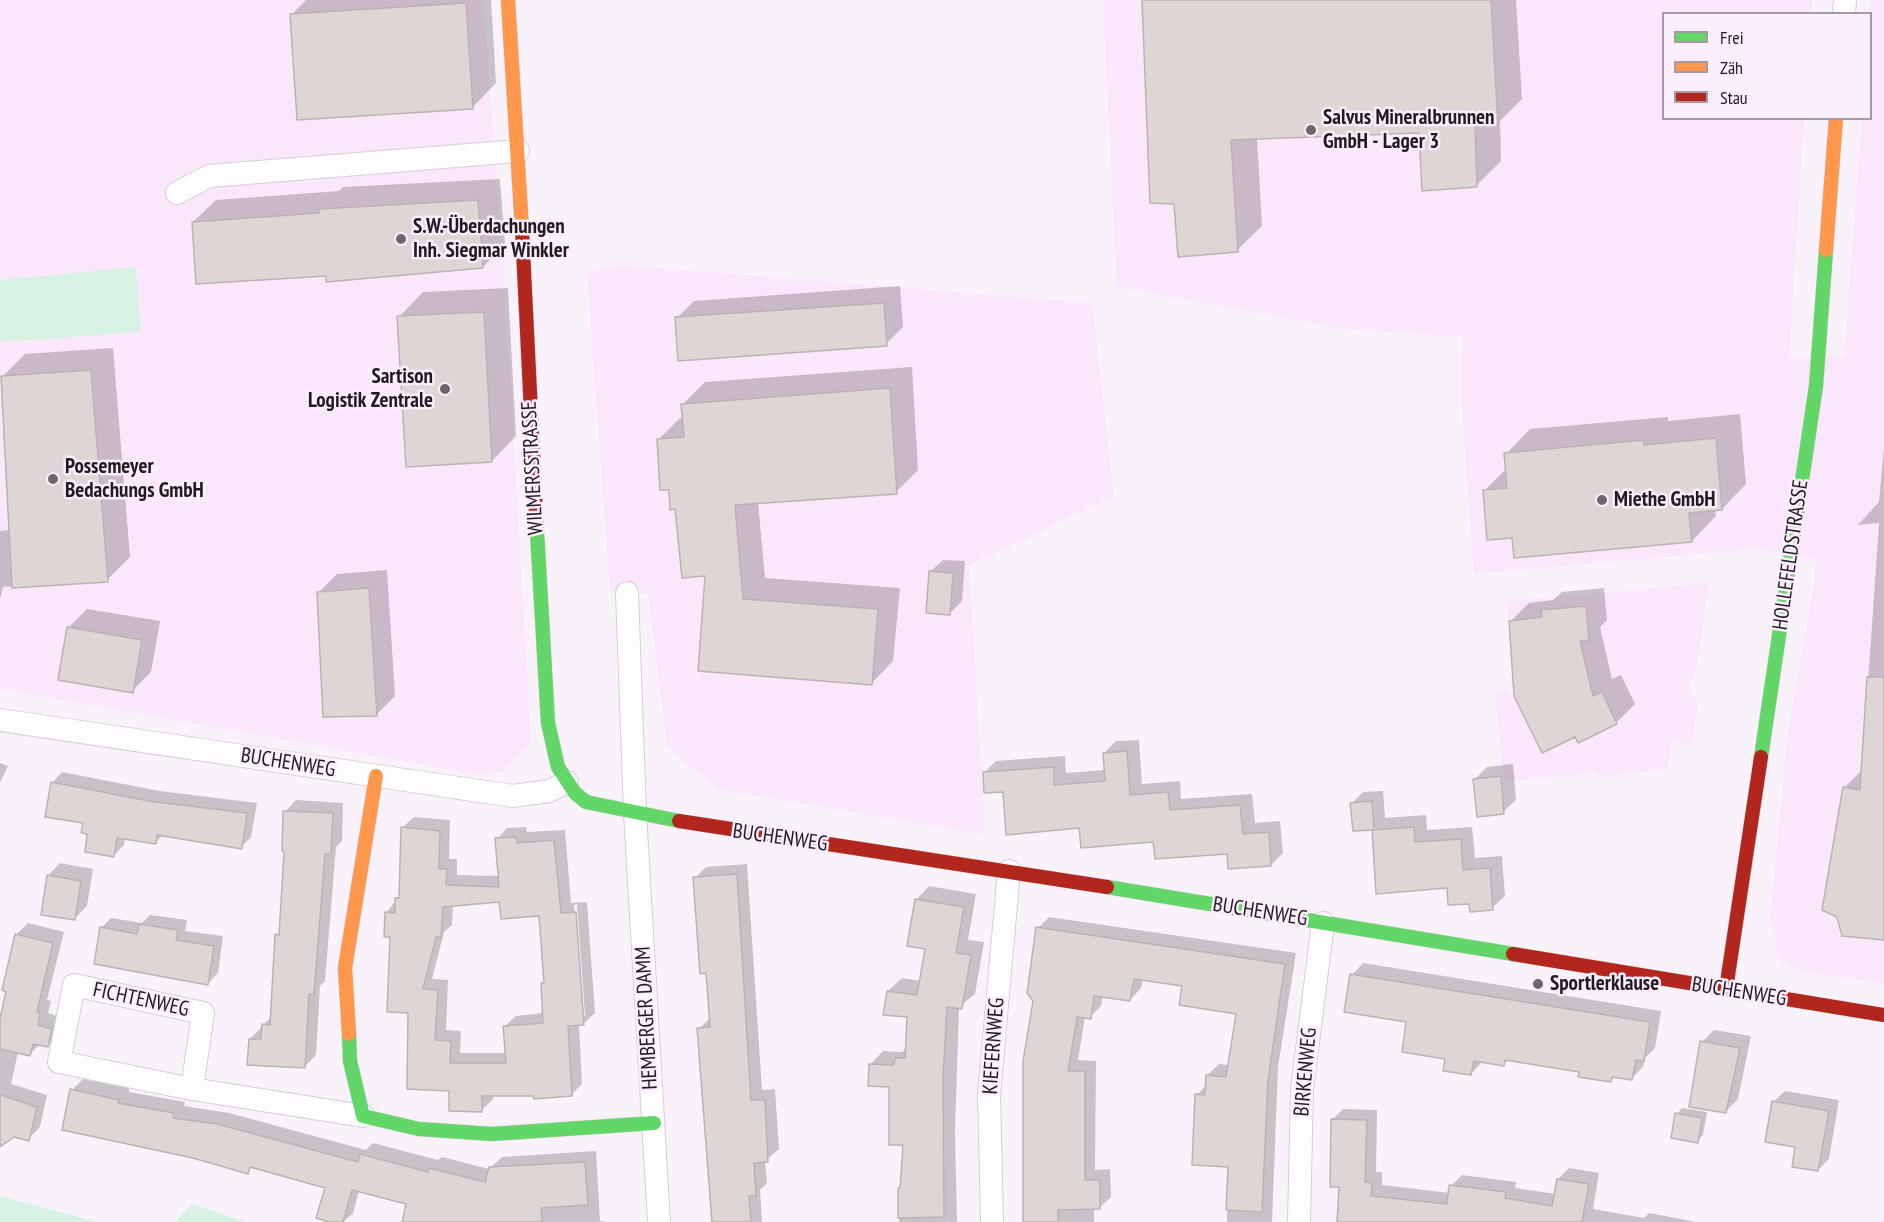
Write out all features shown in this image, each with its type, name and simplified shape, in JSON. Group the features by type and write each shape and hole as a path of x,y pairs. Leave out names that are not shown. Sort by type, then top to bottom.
{"street":[{"name":"WILMERSSTRASSE","path":"508,0 548,723 552,747 567,782"},
{"name":"HOLLEFELDSTRASSE","path":"1726,989 1816,386 1836,120"},
{"path":"177,193 209,176 518,151"},
{"path":"627,593 635,813"},
{"name":"BUCHENWEG","path":"0,720 513,796 549,791 567,782 586,802 713,828 1009,871 1884,1015"},
{"path":"363,1116 350,1061 345,968 376,776"},
{"name":"HEMBERGER DAMM","path":"635,813 659,1222"},
{"name":"KIEFERNWEG","path":"992,1222 989,1094 1009,871"},
{"name":"BIRKENWEG","path":"1299,1222 1302,1089 1323,922"},
{"name":"FICHTENWEG","path":"192,1089 203,1013 74,985 59,1062 192,1089 363,1116 419,1129 492,1134 654,1123"}],"shaded area":[{"path":"0,0 483,0 505,288 531,744 503,772 480,775 0,689 0,342 141,332 136,267 0,280"},
{"path":"1103,0 1812,0 1811,12 1662,12 1662,120 1804,120 1789,357 1844,357 1862,120 1872,120 1871,0 1884,0 1884,984 1804,972 1780,960 1770,920 1788,732 1814,584 1816,559 1756,549 1474,574 1461,395 1462,337 1343,329 1117,287"},
{"path":"622,265 1092,303 1114,497 969,565 985,835 716,789 667,746 648,594 610,592 587,272"},
{"path":"1709,583 1697,666 1688,691 1698,701 1692,745 1672,740 1667,769 1598,777 1596,773 1504,782 1495,691 1508,689 1509,695 1514,695 1507,601"}],"green space":[{"path":"136,267 141,332 0,342 0,280"},
{"path":"0,1196 97,1222 0,1222"},
{"path":"192,1204 246,1222 175,1222"}],"building":[{"name":"Salvus Mineralbrunnen GmbH - Lager 3","path":"1142,0 1491,0 1498,125 1475,126 1477,187 1422,191 1419,133 1231,140 1238,252 1178,257 1174,204 1150,203"},
{"path":"466,3 473,109 297,120 290,14"},
{"path":"478,200 483,268 326,282 326,276 196,284 192,222 319,213 319,209"},
{"path":"884,303 887,346 678,361 675,317"},
{"name":"Sartison Logistik Zentrale","path":"484,312 492,462 406,467 397,316"},
{"name":"Possemeyer Bedachungs GmbH","path":"91,370 108,582 12,588 1,376"},
{"path":"890,388 897,494 735,505 743,599 878,609 872,685 698,671 705,576 682,578 675,509 670,510 669,490 660,490 657,439 684,437 681,404"},
{"name":"Miethe GmbH","path":"1716,438 1722,510 1689,513 1692,542 1514,558 1512,538 1487,540 1483,490 1507,488 1504,453 1644,440 1644,445"},
{"path":"929,571 953,573 950,615 926,613"},
{"path":"369,588 377,716 323,717 317,592"},
{"path":"1586,606 1589,640 1580,641 1593,696 1602,692 1617,724 1578,743 1575,737 1542,753 1514,696 1509,621 1542,617 1541,610"},
{"path":"67,627 142,640 133,693 58,680"},
{"path":"1867,677 1884,677 1884,940 1842,936 1837,917 1822,910 1843,787 1860,790"},
{"path":"1127,751 1130,795 1168,792 1170,810 1240,805 1243,834 1269,832 1271,866 1228,869 1227,854 1155,859 1153,842 1081,848 1079,828 1006,835 1003,792 984,793 983,772 1054,767 1054,785 1105,781 1103,753"},
{"path":"1501,776 1504,814 1477,817 1473,779"},
{"path":"51,782 149,801 247,813 242,849 157,835 156,844 117,838 114,857 85,852 87,834 81,833 83,823 45,817"},
{"path":"1372,801 1374,830 1353,831 1350,803"},
{"path":"283,811 333,813 331,854 325,854 314,994 309,994 305,1068 247,1065 249,1039 261,1039 262,1024 270,1025 275,934 279,935 284,852 282,851"},
{"path":"401,827 440,831 439,869 447,869 446,885 499,887 495,838 516,837 517,843 554,840 561,913 576,912 584,1025 568,1026 572,1096 534,1099 533,1096 482,1096 482,1112 449,1111 449,1091 407,1089 408,1013 387,1012 390,937 384,937 385,912 395,913 395,898 399,898","holes":["499,902 501,919 539,916 544,983 541,983 543,1023 503,1026 506,1063 450,1063 451,1041 435,1040 438,990 423,989 436,937 441,937 443,907"]},
{"path":"1414,827 1415,842 1461,839 1463,870 1490,868 1493,910 1470,912 1469,904 1448,905 1447,888 1376,894 1372,830"},
{"path":"737,874 751,1100 765,1100 768,1162 754,1163 756,1196 749,1196 751,1222 712,1222 697,1028 710,1027 706,973 700,974 693,877"},
{"path":"47,875 81,881 75,920 41,915"},
{"path":"915,899 964,907 956,953 971,955 962,1009 947,1007 943,1077 944,1217 898,1218 898,1188 900,1188 903,1145 889,1145 889,1087 868,1086 869,1064 894,1065 895,1058 905,1058 907,1017 883,1015 887,991 917,995 925,949 907,946"},
{"path":"139,924 178,930 176,940 214,946 208,985 94,964 100,927 137,934"},
{"path":"1036,927 1285,964 1268,1080 1262,1212 1226,1210 1228,1167 1192,1165 1195,1094 1205,1095 1206,1075 1226,1077 1236,1014 1179,1005 1182,986 1134,979 1130,1001 1094,996 1091,1019 1077,1017 1068,1071 1085,1071 1085,1180 1100,1180 1100,1209 1058,1210 1058,1222 1023,1222 1023,1061 1033,1001 1027,993"},
{"path":"15,934 53,943 37,1012 40,1012 38,1025 52,1029 48,1047 33,1044 30,1056 0,1049 0,1018 6,992 2,990"},
{"path":"1350,974 1650,1022 1644,1061 1636,1060 1632,1080 1612,1077 1611,1082 1578,1077 1579,1072 1505,1060 1504,1066 1474,1061 1471,1075 1443,1071 1445,1059 1402,1052 1406,1022 1344,1012"},
{"path":"1700,1041 1740,1048 1726,1113 1689,1107"},
{"path":"70,1089 119,1100 118,1103 174,1113 173,1118 217,1124 358,1162 360,1154 428,1172 429,1168 485,1182 489,1167 585,1162 588,1205 541,1208 542,1222 402,1222 406,1204 352,1190 343,1222 329,1222 316,1218 325,1188 250,1167 248,1174 193,1158 62,1130"},
{"path":"0,1095 37,1107 29,1141 14,1137 0,1147"},
{"path":"1772,1101 1829,1111 1818,1171 1792,1167 1795,1147 1765,1142"},
{"path":"1675,1113 1702,1118 1698,1143 1671,1138"},
{"path":"1331,1119 1367,1120 1365,1182 1372,1183 1371,1196 1447,1204 1449,1185 1506,1192 1505,1198 1552,1206 1557,1179 1589,1184 1582,1222 1337,1222 1339,1187 1330,1187"}],"traffic: fast":[{"path":"1761,757 1816,386 1826,250"},
{"path":"536,514 548,723 558,767 575,793 586,802 679,821"},
{"path":"1107,887 1513,954"},
{"path":"349,1034 350,1061 363,1116 419,1129 492,1134 654,1123"}],"traffic: slow":[{"path":"508,0 522,230"},
{"path":"1826,250 1836,120"},
{"path":"349,1034 345,968 376,776"}],"traffic: jam":[{"path":"522,230 536,514"},
{"path":"1726,989 1761,757"},
{"path":"679,821 1107,887"},
{"path":"1513,954 1884,1015"}],"place":[{"name":"Salvus Mineralbrunnen GmbH - Lager 3","path":"1311,130"},
{"name":"S.W.-Überdachungen Inh. Siegmar Winkler","path":"401,239"},
{"name":"Sartison Logistik Zentrale","path":"445,389"},
{"name":"Possemeyer Bedachungs GmbH","path":"53,479"},
{"name":"Miethe GmbH","path":"1602,500"},
{"name":"Sportlerklause","path":"1538,984"}]}
